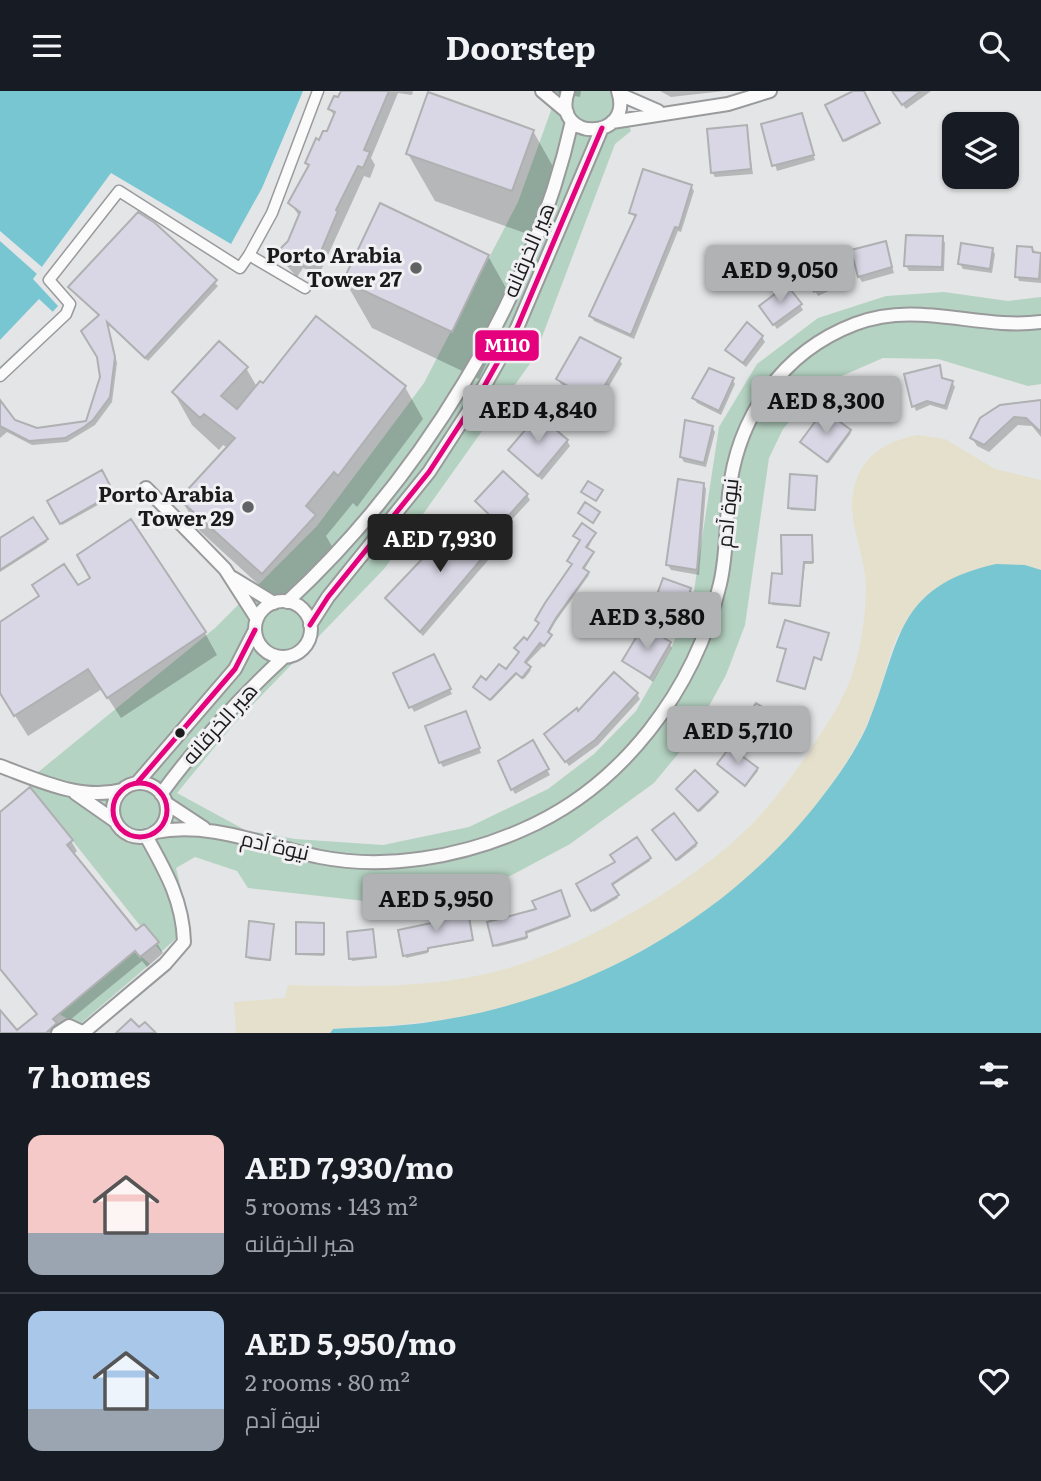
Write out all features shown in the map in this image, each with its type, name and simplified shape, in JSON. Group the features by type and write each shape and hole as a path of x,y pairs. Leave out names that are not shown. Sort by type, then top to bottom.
{"street":[{"path":"0,376 66,314 70,304 68,298 49,280 119,191 240,268 272,213 318,91"},
{"path":"542,91 583,129 662,113 728,104 770,91"},
{"name":"هير الخرقانه","path":"280,603 339,550 417,451 451,402 500,316 537,235 557,181 569,116 568,91"},
{"path":"618,93 662,113"},
{"name":"هير الخرقانه","path":"310,625 328,597 429,472 481,392 517,328 607,125 620,109 618,93"},
{"path":"249,255 305,288"},
{"name":"نيوة آدم","path":"150,834 204,828 323,858 406,860 489,843 555,814 594,786 631,753 675,693 698,650 720,582 735,455 747,421 762,398 793,363 825,339 856,324 885,316 914,313 1023,325 1041,323"},
{"path":"146,488 230,576 256,624 263,650 284,657 301,650 310,635 310,625 302,610 280,603 230,576"},
{"path":"256,624 280,603"},
{"name":"هير الخرقانه","path":"137,783 235,669 256,624"},
{"name":"هير الخرقانه","path":"164,799 191,753 245,693 284,657"},
{"path":"0,766 72,791 115,821 128,834 150,834 163,822 164,799 150,786 137,783 110,793 72,791"},
{"path":"115,821 113,804 122,790"},
{"name":"نيوة آدم","path":"164,799 204,828"},
{"path":"58,1033 69,1026 84,1033 165,964 184,941 182,910 150,834"}],"green space":[{"path":"558,91 617,91 631,131 615,144 534,358 384,569 233,725 177,793 245,830 240,858 249,831 295,839 383,845 469,827 548,789 594,754 636,711 670,651 694,591 719,427 757,364 818,318 886,296 944,292 1008,301 1041,297 1041,384 1028,386 938,359 883,358 819,386 783,429 769,458 745,625 726,675 692,737 654,783 570,844 510,876 451,893 374,902 248,888 237,871 195,857 176,868 190,926 161,952 26,782 215,628 317,526 424,383 518,202"},
{"path":"135,951 150,964 79,1025 59,1014"}],"sand":[{"path":"918,435 945,439 995,469 1041,480 1041,570 1025,565 898,634 865,729 835,779 800,824 760,866 716,903 618,964 511,1006 445,1020 333,1029 330,1033 236,1033 234,1002 285,998 288,985 372,986 455,980 539,958 604,928 668,891 698,870 749,827 799,766 835,711 852,675 858,654 866,597 865,574 852,512 858,477 869,458 877,451 896,441"}],"water":[{"path":"0,91 303,91 262,188 231,244 111,173 33,279 58,306 0,368"},
{"path":"996,564 1025,565 1041,570 1041,1033 330,1033 333,1029 423,1023 481,1012 539,996 594,975 647,948 697,916 744,880 787,839 836,778 867,726 895,645 918,604 937,588 962,574"}],"pier":[{"path":"0,231 42,267 37,274 0,241"},
{"path":"39,299 53,312 0,368 0,340"}],"building":[{"path":"341,91 389,91 364,150 370,152 363,168 358,166 336,210 338,211 319,256 313,265 297,258 295,264 289,266 275,254 288,241 300,212 288,203 309,165 305,163 316,138 319,140 323,131 327,131 335,112 328,109 334,96 338,97"},
{"path":"853,91 864,91 880,123 843,141 825,105"},
{"path":"892,91 921,91 902,105"},
{"path":"428,92 534,130 512,191 406,154"},
{"path":"802,113 814,155 772,166 761,124"},
{"path":"747,125 751,169 711,173 707,129"},
{"path":"643,169 692,185 679,228 675,227 631,335 589,316 636,215 629,213"},
{"name":"Porto Arabia Tower 27","path":"380,203 489,255 452,332 343,281"},
{"path":"138,212 155,223 217,280 145,358 107,322 115,357 110,397 93,420 84,427 65,438 29,441 0,426 0,400 15,420 37,428 86,421 100,377 97,357 81,331 99,315 68,287"},
{"path":"906,235 943,236 942,267 904,266"},
{"path":"886,241 892,267 858,277 851,250"},
{"path":"961,243 993,248 990,269 958,264"},
{"path":"1017,246 1032,247 1033,252 1041,253 1039,279 1015,277"},
{"path":"833,255 844,277 814,292 802,270"},
{"path":"787,285 802,304 773,325 759,306"},
{"path":"316,316 406,386 338,476 334,472 306,506 316,515 262,574 179,499 235,438 204,414 200,418 172,392 219,341 248,367 221,396 237,409 260,381 263,383"},
{"path":"747,322 763,336 743,363 725,350"},
{"path":"580,337 621,358 595,402 556,379"},
{"path":"940,365 942,378 953,381 945,406 927,401 912,407 904,374"},
{"path":"709,368 734,378 719,411 692,398"},
{"path":"1041,400 1041,432 1026,418 1014,417 984,445 970,438 980,418 1000,405"},
{"path":"824,410 851,430 827,462 800,442"},
{"path":"538,415 568,440 538,476 508,450"},
{"path":"685,420 713,426 704,463 680,457"},
{"path":"102,470 114,493 60,524 47,501"},
{"path":"503,471 528,494 500,525 475,501"},
{"path":"790,474 817,476 815,510 788,508"},
{"path":"678,479 704,483 697,570 666,565"},
{"path":"588,481 603,490 596,501 581,492"},
{"path":"585,502 600,512 593,523 578,513"},
{"path":"463,516 494,544 420,632 385,598"},
{"path":"33,517 48,539 0,570 0,538"},
{"path":"131,519 206,632 107,698 88,669 14,716 0,693 0,622 39,596 32,585 64,564 78,585 90,578 77,555"},
{"path":"582,523 596,533 586,547 594,552 583,568 589,572 556,618 548,632 552,635 544,646 540,643 525,662 531,667 522,678 516,673 490,700 473,687 481,676 486,680 499,664 506,669 519,652 514,648 524,637 527,640 539,623 535,620 572,564 567,561 580,540 573,536"},
{"path":"781,535 812,535 813,562 804,562 800,606 769,603 772,573 782,574"},
{"path":"663,578 691,588 678,627 649,617"},
{"path":"785,620 829,633 821,660 814,657 805,689 777,681 786,649 777,647"},
{"path":"643,626 671,642 650,678 622,661"},
{"path":"434,654 451,689 409,708 393,673"},
{"path":"614,672 638,693 595,740 565,762 544,734 577,708 578,711"},
{"path":"756,703 780,718 765,741 741,726"},
{"path":"466,711 480,748 439,763 425,726"},
{"path":"533,740 549,769 511,790 498,761"},
{"path":"730,747 758,768 745,786 717,764"},
{"path":"695,770 718,792 698,811 676,789"},
{"path":"30,787 73,840 67,845 136,930 144,924 159,942 140,957 135,951 53,1019 57,1023 46,1033 0,1033 0,1010 17,1030 37,1014 0,969 0,812"},
{"path":"674,813 697,843 676,860 652,830"},
{"path":"637,837 651,858 612,884 619,895 591,911 576,884 615,862 610,855"},
{"path":"561,890 570,916 526,932 527,937 493,946 487,922 536,909 532,901"},
{"path":"468,911 473,940 428,948 428,951 403,956 398,930 441,921 440,915"},
{"path":"249,921 274,924 270,960 246,957"},
{"path":"296,922 324,923 324,954 296,954"},
{"path":"373,929 376,957 349,959 347,932"},
{"path":"131,1019 139,1027 145,1022 156,1033 116,1033"}],"transit line":[{"name":"M110","path":"310,625 328,597 429,472 481,392 517,328 602,128"},
{"name":"M110","path":"137,783 235,669 255,630"},
{"name":"M110","path":"140,783 159,791 167,810 159,829 140,837 121,829 113,810 121,791 140,783"}],"place":[{"name":"Porto Arabia Tower 27","path":"416,268"},
{"name":"Porto Arabia Tower 29","path":"248,507"}]}
